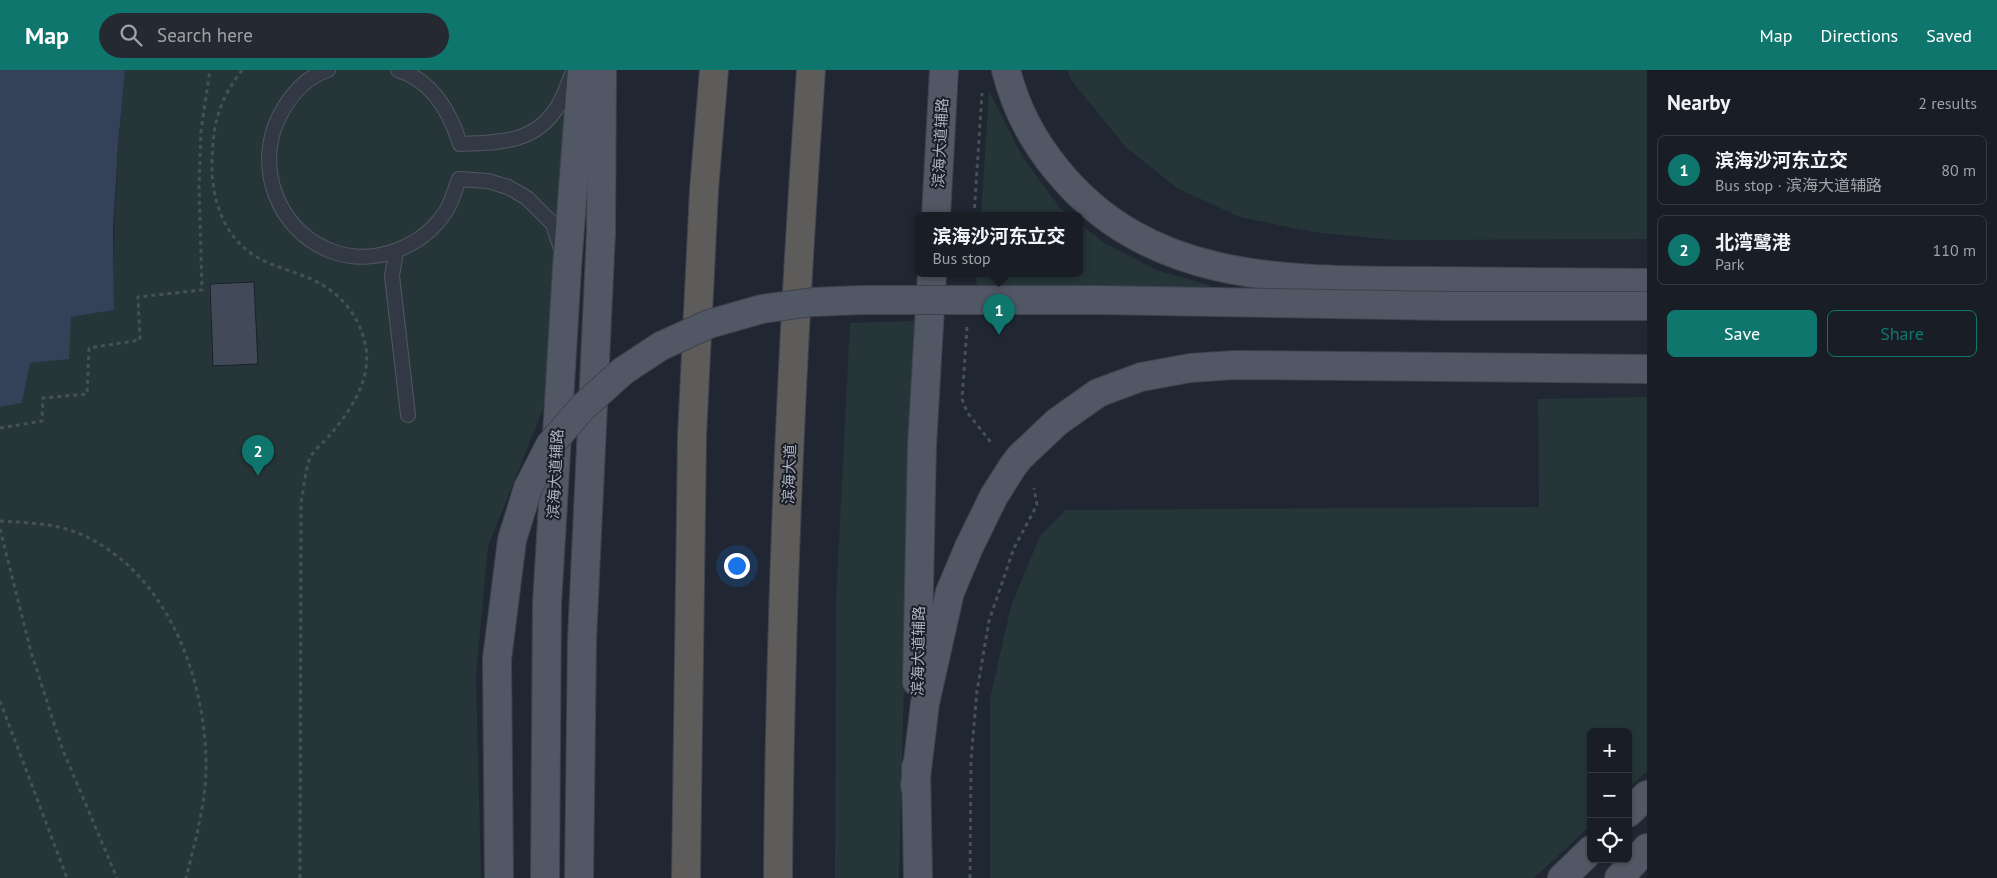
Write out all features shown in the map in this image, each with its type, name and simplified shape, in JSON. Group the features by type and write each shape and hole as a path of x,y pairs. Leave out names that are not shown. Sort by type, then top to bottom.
{"highway":[{"path":"686,878 692,436 704,190 714,70"},
{"name":"滨海大道","path":"778,878 780,670 792,396 810,70"}],"main road":[{"name":"滨海大道辅路","path":"545,878 547,604 567,267 582,70"},
{"path":"579,878 582,640 601,234 602,70"},
{"name":"滨海大道辅路","path":"936,212 944,70"},
{"path":"1006,70 1024,120 1044,154 1070,186 1093,207 1120,226 1154,246 1196,262 1245,272 1284,277 1350,280 1647,283"},
{"name":"滨海大道辅路","path":"918,878 915,786 922,445 932,277"},
{"path":"499,878 497,660 512,540 528,488 550,445 582,408 623,371 661,346 709,324 762,309 813,302 862,300 1099,300 1448,306 1647,306"},
{"path":"915,786 925,702 940,634 950,592 969,547 994,496 1020,457 1057,422 1098,393 1141,377 1190,368 1235,365 1647,368"},
{"path":"1632,809 1647,795"},
{"path":"1619,878 1647,848"},
{"path":"1562,878 1587,854"}],"lane":[{"path":"328,70 304,84 288,100 273,128 268,161 272,189 284,214 306,237 334,252 364,257 396,252 425,236 447,210 458,179 488,181 508,187 521,194 543,212 553,224 567,267"},
{"path":"398,70 405,72 427,86 444,106 454,124 460,144 494,142 530,134 544,123 557,108 574,70"},
{"path":"396,252 392,276 408,415"}],"path":[{"path":"0,428 42,421 43,398 87,394 89,348 140,340 138,297 202,290 199,186 200,140 210,70"},
{"path":"242,70 222,102 214,134 213,182 220,213 229,232 241,246 256,257 327,287 345,303 358,322 365,345 366,369 358,397 337,427 311,457 301,502 300,878"},
{"path":"974,212 982,90"},
{"path":"967,322 962,399 967,412 995,448"},
{"path":"970,878 971,760 977,691 989,621 1014,548 1037,505 1034,487"},
{"path":"0,521 59,528 78,533 114,552 141,578 164,607 179,636 194,684 204,730 206,771 201,811 186,878"},
{"path":"0,529 31,652 62,748 117,878"},
{"path":"0,701 67,878"}],"shaded area":[{"path":"125,70 569,70 551,389 488,546 476,675 481,878 0,878 0,407 22,403 30,363 71,317 114,310 116,190"},
{"path":"1067,70 1647,70 1647,239 1393,240 1313,232 1240,217 1177,188 1126,147 1071,80"},
{"path":"989,91 1023,158 1065,212 981,212"},
{"path":"1083,226 1103,242 1156,270 1209,285 1208,295 976,291 977,277 1083,277"},
{"path":"917,321 907,563 899,878 835,878 836,603 850,323"},
{"path":"1647,397 1647,771 1632,785 1632,728 1587,728 1587,829 1534,878 990,878 990,699 1011,606 1040,536 1066,510 1539,507 1538,399"}],"water":[{"path":"0,70 125,70 113,231 114,310 71,317 69,359 30,363 22,403 0,407"}],"building":[{"path":"254,282 258,364 213,366 210,284"}],"place":[{"name":"滨海沙河东立交","path":"999,335"},
{"name":"北湾鹭港","path":"258,476"}]}
